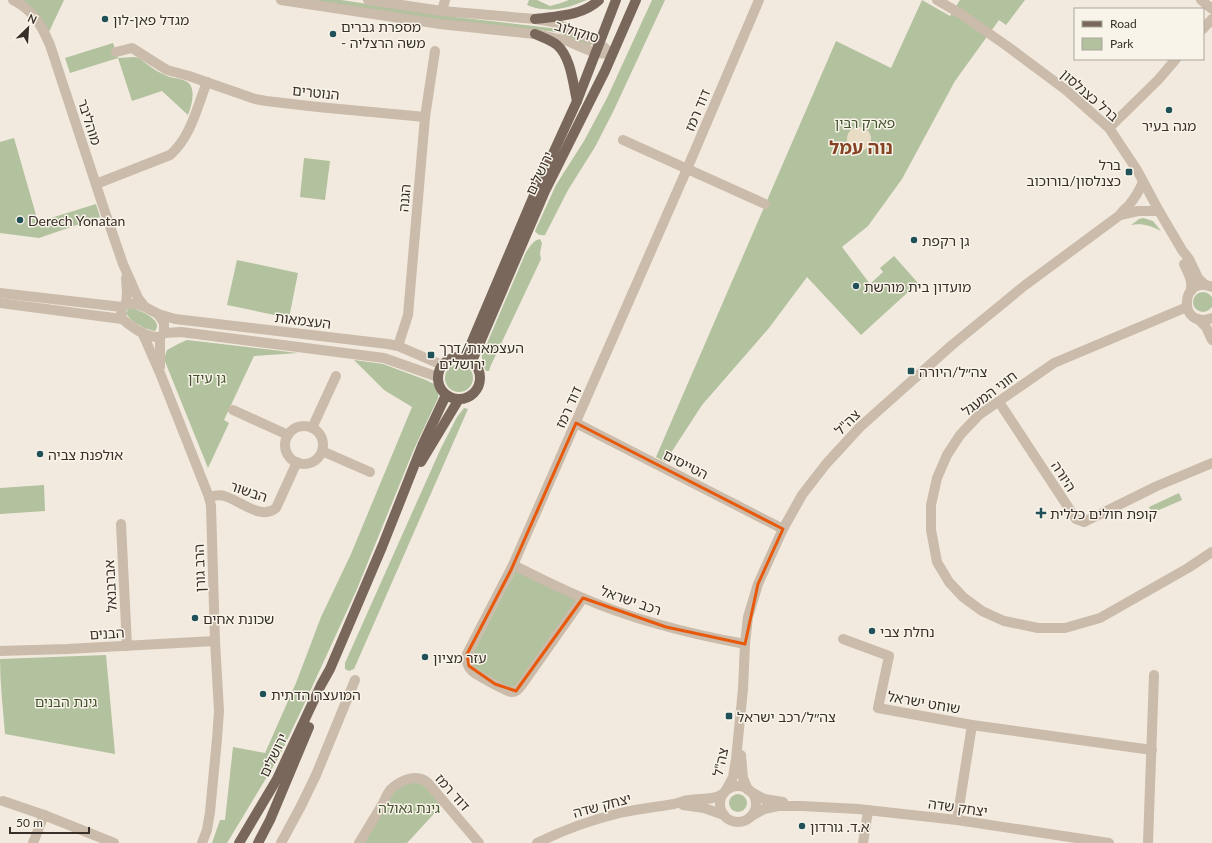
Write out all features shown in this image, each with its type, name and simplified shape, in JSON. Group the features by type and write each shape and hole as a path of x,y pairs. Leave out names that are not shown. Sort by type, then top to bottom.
{"main road":[{"path":"535,19 569,15 586,9 599,0"},
{"name":"ירושלים","path":"468,359 535,193 577,101 616,0"},
{"name":"ירושלים","path":"468,359 545,191 612,54 636,0"},
{"path":"535,34 558,45 564,53 568,61 577,101"},
{"path":"459,357 468,359 479,370 480,376 478,387 470,396 465,398 452,398 446,395 438,384 439,370 442,364 453,358 459,357"},
{"name":"ירושלים","path":"239,843 277,779 326,676 382,547 422,446 446,395"},
{"name":"ירושלים","path":"400,502 428,450 459,399"},
{"name":"ירושלים","path":"258,843 270,820 296,760 324,688 326,676"}],"street":[{"name":"מוהליבר","path":"13,0 31,12 44,31 123,264 138,298 145,307"},
{"name":"סוקולוב","path":"281,0 440,24 535,34 567,41 595,53 612,54"},
{"name":"סוקולוב","path":"368,0 442,11 535,19 553,22 599,43 612,54"},
{"path":"442,11 444,0"},
{"name":"דוד רמז","path":"583,598 516,691 509,692 472,671 466,658 513,565 687,169 759,0"},
{"name":"ברל כצנלסון","path":"937,0 962,14 1013,50 1066,90 1110,128 1137,170 1159,211 1189,259 1198,278 1208,286"},
{"path":"1201,0 1212,10"},
{"path":"1204,28 1212,19"},
{"name":"הנוטרים","path":"116,52 132,48 167,70 266,101 425,117"},
{"name":"הגנה","path":"398,346 408,315 425,117 435,51"},
{"path":"1110,128 1158,80 1175,60"},
{"path":"96,184 170,155 178,148 188,130 207,82"},
{"path":"623,140 765,204"},
{"name":"צה\"ל","path":"725,792 733,777 739,739 748,617 758,584 783,529 802,495 826,464 860,427 952,345 1021,289 1120,215 1138,193 1143,182"},
{"name":"צה\"ל","path":"1120,215 1138,211 1159,211"},
{"name":"ברל כצנלסון","path":"1182,250 1184,263 1192,284 1191,291"},
{"name":"מוהליבר","path":"122,319 120,312 124,305 127,286 123,264"},
{"name":"ברל כצנלסון","path":"1187,307 1186,298 1191,291 1200,285 1208,286"},
{"path":"0,293 124,305 131,303 145,307"},
{"path":"0,303 122,319"},
{"name":"העצמאות","path":"145,307 158,314 175,319 398,346 442,364"},
{"path":"1187,307 1191,315 1202,322 1206,327 1212,340"},
{"name":"חוני המעגל","path":"1187,307 1054,363 979,415 960,435 947,455 937,478 931,505 931,530 937,562 949,582 963,597 982,611 1004,622 1038,628 1065,628 1100,618 1188,568 1212,552"},
{"name":"הרב גורן","path":"158,314 164,323 160,373"},
{"path":"1198,320 1208,320 1212,318"},
{"name":"העצמאות","path":"122,319 150,336 181,332 384,358 438,377"},
{"name":"הרב גורן","path":"142,332 160,373 209,497 211,506 215,641 219,711 210,812 207,830 202,843"},
{"path":"312,428 336,376"},
{"name":"היורה","path":"999,402 1076,520 1084,522 1157,486 1212,463"},
{"path":"232,410 288,435"},
{"name":"הטייסים","path":"576,423 783,529"},
{"path":"305,426 317,431 321,435 323,441 322,451 318,458 314,462 308,464 302,464 291,459 285,447 288,435 293,430 305,426"},
{"path":"322,451 370,472"},
{"name":"הבשור","path":"209,497 223,495 261,513 274,511 297,462"},
{"name":"אברבנאל","path":"121,524 127,646"},
{"name":"רכב ישראל","path":"513,565 583,598 621,612 712,638 745,644"},
{"name":"שוחט ישראל","path":"843,639 890,656 878,708 972,725 1152,750"},
{"name":"הבנים","path":"0,651 215,641"},
{"path":"1148,843 1154,675"},
{"path":"281,843 316,775 355,680"},
{"name":"שוחט ישראל","path":"956,820 972,725"},
{"name":"צה\"ל","path":"739,739 743,778 750,791"},
{"name":"דוד רמז","path":"359,843 391,789 404,780 412,778 425,780 479,843"},
{"path":"734,786 740,786 750,791 755,801 755,807 750,817 740,821 728,819 721,810 720,804 721,798 725,792 734,786"},
{"name":"יצחק שדה","path":"750,791 764,799 802,806"},
{"name":"יצחק שדה","path":"537,843 586,822 620,813 677,804 687,800 713,798 720,796 725,792"},
{"path":"3,801 44,815 114,843"},
{"name":"יצחק שדה","path":"677,804 704,808 724,815"},
{"name":"יצחק שדה","path":"750,817 770,807 802,806 956,820 1109,843"},
{"path":"863,843 868,811"},
{"path":"33,843 44,815"}],"highlighted area":[{"path":"576,423 783,529 758,584 745,644 666,627 583,598 516,691 495,684 469,666 467,654 511,570"}],"green space":[{"path":"23,0 64,0 48,34"},
{"path":"311,0 341,0 455,17 559,29 592,43 590,46 557,32 455,22"},
{"path":"529,0 537,0 550,6 569,0 587,0 565,8 549,9 527,5"},
{"path":"652,0 665,0 613,112 595,147 568,190 545,235 539,235 535,231 556,185 584,141 607,98"},
{"name":"פארק רבין","path":"922,0 950,16 960,0 1025,0 1006,25 999,20 955,81 902,179 868,226 842,247 870,284 883,272 880,268 894,256 918,283 861,335 807,277 769,328 702,405 665,462 656,457 836,41 891,68"},
{"path":"113,43 118,58 70,73 65,58"},
{"path":"118,58 139,58 169,77 188,82 191,86 193,95 188,115 162,91 132,101"},
{"path":"14,138 38,222 96,204 100,217 39,238 0,233 0,142"},
{"path":"304,158 330,161 325,200 300,197"},
{"path":"1143,218 1153,221 1161,231 1146,225 1131,225"},
{"path":"540,239 542,243 540,253 541,259 489,371 486,371 482,363 482,355 526,252 534,242"},
{"path":"237,260 298,273 289,318 227,305"},
{"path":"1203,292 1210,295 1213,302 1210,309 1203,312 1196,309 1193,302 1196,295"},
{"path":"131,308 145,313 154,319 157,327 155,331 134,322 126,313 128,309"},
{"name":"גן עידן","path":"187,340 298,353 254,356 224,420 229,423 208,468 164,359 167,350"},
{"path":"354,360 383,364 426,380 436,385 439,391 438,398 414,449 357,589 279,757 227,843 212,843 220,820 225,820 233,747 265,753 296,683 321,617 351,554 412,407 384,390"},
{"path":"459,364 469,368 473,378 469,388 459,392 449,388 445,378 449,368"},
{"path":"464,408 468,409 354,669 349,671 345,669 345,663 441,448 457,417"},
{"path":"44,485 45,511 0,514 0,488"},
{"path":"1179,493 1182,500 1152,513 1149,507"},
{"path":"516,570 578,599 519,685 509,688 475,669 470,660"},
{"name":"גינת הבנים","path":"106,655 115,754 5,734 0,659"},
{"name":"גינת גאולה","path":"418,780 443,804 407,843 362,843 393,791 404,783"},
{"path":"738,794 744,797 747,803 744,809 738,812 732,809 729,803 732,797"}],"shaded area":[{"path":"859,127 864,128 870,134 870,144 864,150 859,151 854,150 848,144 847,139 848,134 854,128"}],"place":[{"name":"מגדל פאן-לון","path":"105,19"},
{"name":"מספרת גברים - משה הרצליה","path":"333,34"},
{"name":"מגה בעיר","path":"1169,110"},
{"name":"ברל כצנלסון/בורוכוב","path":"1129,172"},
{"name":"Derech Yonatan","path":"20,220"},
{"name":"גן רקפת","path":"914,240"},
{"name":"מועדון בית מורשת","path":"856,286"},
{"name":"העצמאות/דרך ירושלים","path":"431,355"},
{"name":"צה״ל/היורה","path":"911,371"},
{"name":"אולפנת צביה","path":"40,454"},
{"name":"קופת חולים כללית","path":"1041,513"},
{"name":"שכונת אחים","path":"195,618"},
{"name":"נחלת צבי","path":"872,631"},
{"name":"עזר מציון","path":"425,657"},
{"name":"המועצה הדתית","path":"263,694"},
{"name":"צה״ל/רכב ישראל","path":"729,716"},
{"name":"א.ד. גורדון","path":"802,826"}],"district":[{"name":"נוה עמל","path":"861,147"}]}
